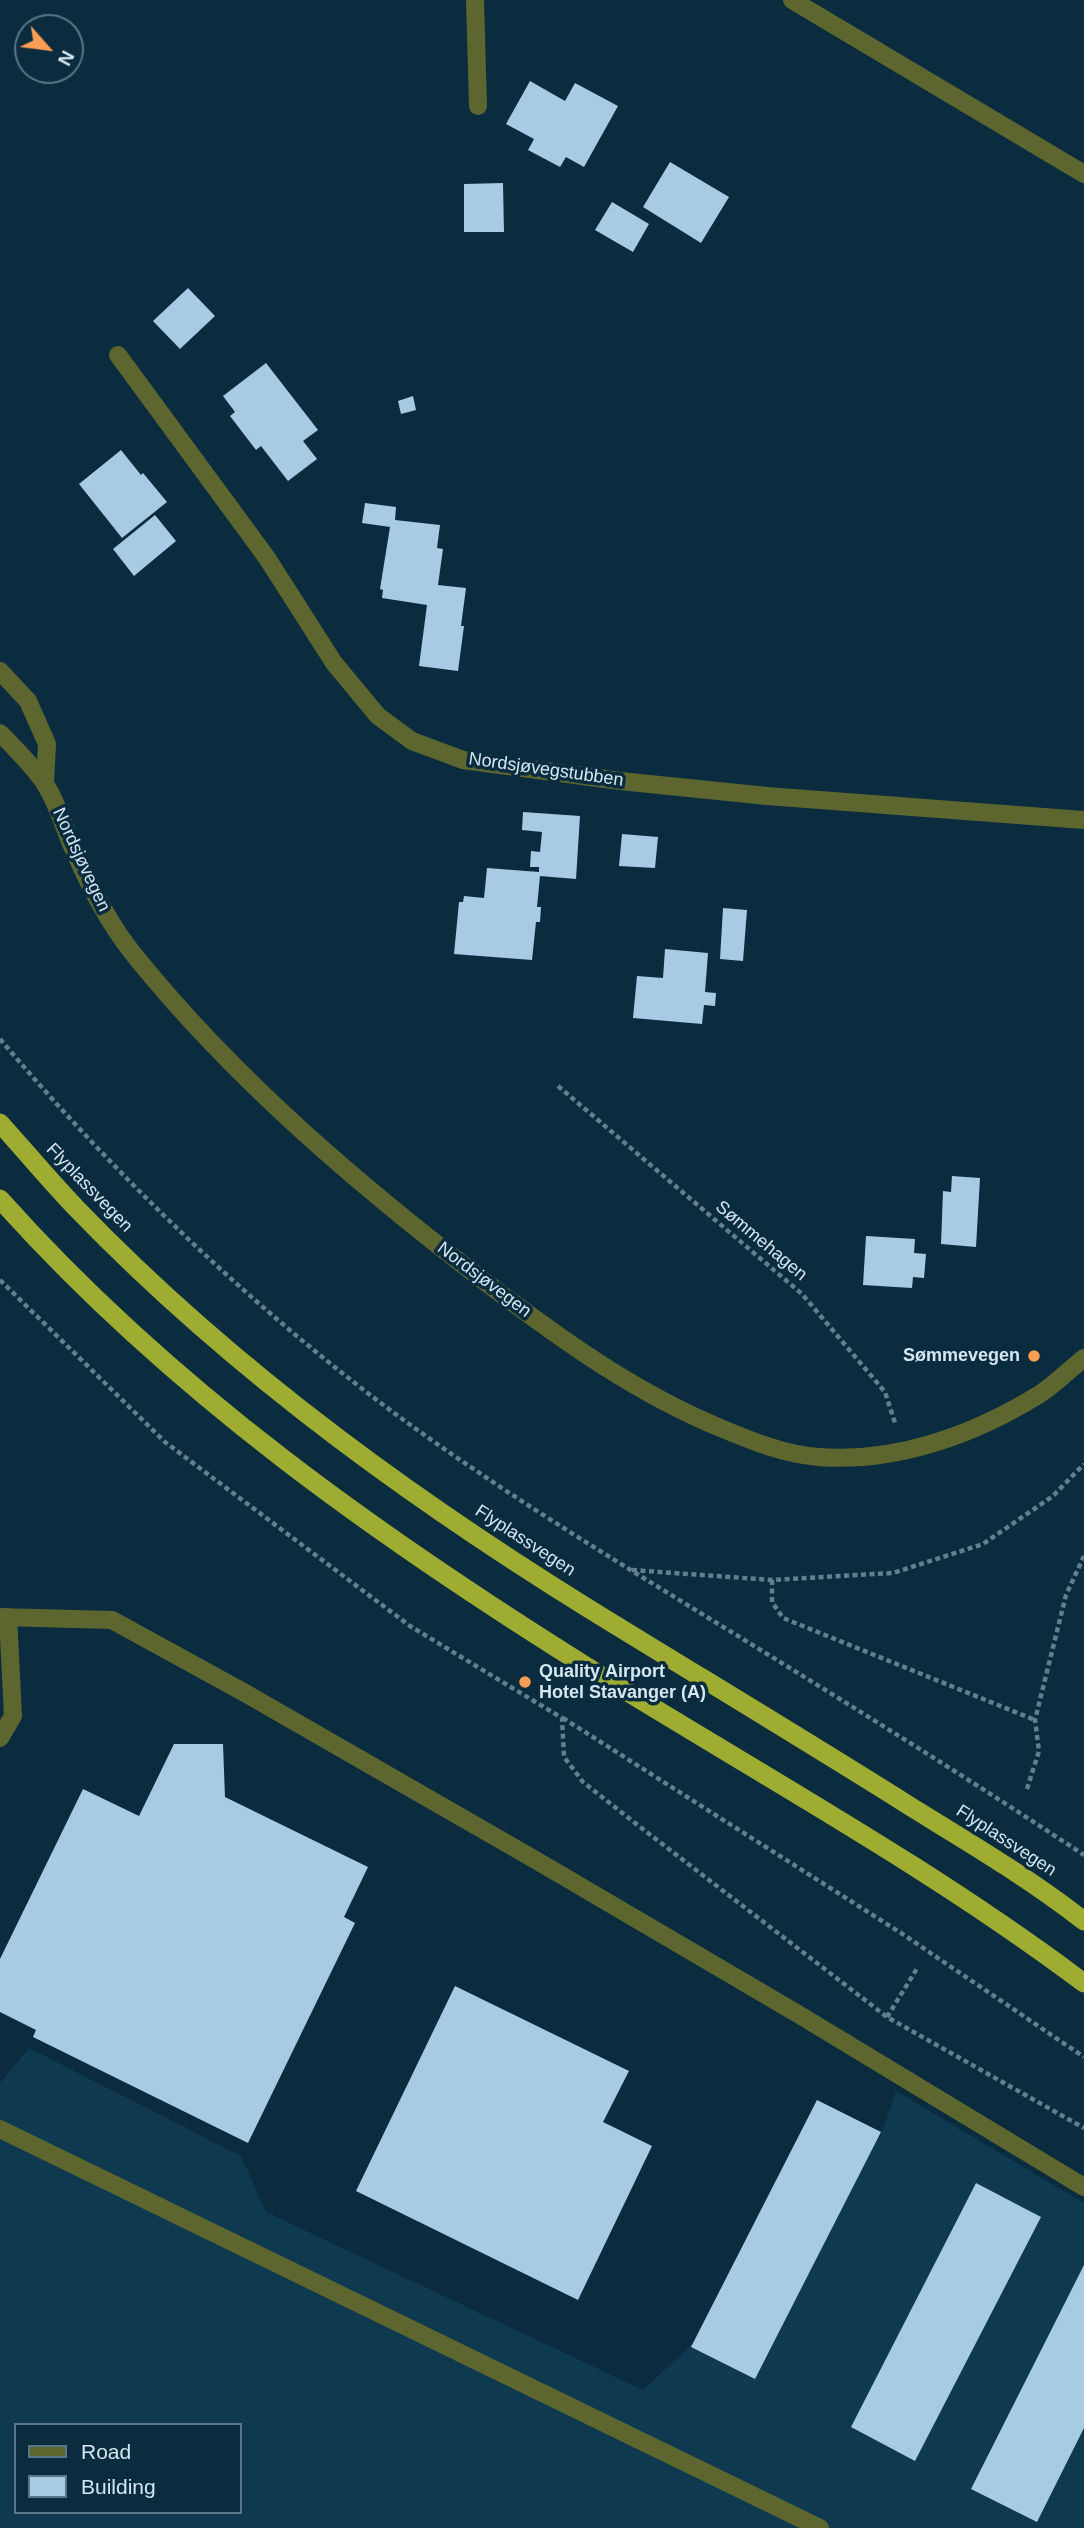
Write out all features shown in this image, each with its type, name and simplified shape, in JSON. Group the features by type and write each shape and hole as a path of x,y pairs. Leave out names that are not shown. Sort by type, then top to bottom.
{"highway":[{"name":"Flyplassvegen","path":"0,1123 77,1209 174,1302 261,1377 359,1453 541,1578 940,1825 1052,1896 1084,1921"},
{"path":"0,1199 41,1244 139,1339 229,1417 330,1494 420,1559 514,1621 926,1874 1023,1937 1084,1983"}],"street":[{"path":"475,0 478,107"},
{"path":"792,0 1084,174"},
{"name":"Nordsjøvegstubben","path":"118,355 267,558 334,663 378,716 412,741 463,760 620,781 767,796 1084,820"},
{"name":"Nordsjøvegen","path":"0,671 28,701 47,744 45,783"},
{"name":"Nordsjøvegen","path":"0,733 45,783 102,909 134,955 194,1024 270,1101 345,1170 446,1252 609,1371 698,1419 768,1448 818,1457 904,1451 956,1437 995,1419 1042,1392 1084,1358"},
{"path":"0,1738 13,1716 4,1617 112,1620 246,1693 538,1862 786,2007 1084,2187"},
{"path":"0,2129 820,2528"}],"path":[{"path":"0,1038 109,1162 156,1209 244,1292 386,1406 457,1458 630,1570 962,1775 1084,1855"},
{"name":"Sømmehagen","path":"558,1086 802,1294 885,1392 904,1451"},
{"path":"0,1280 165,1442 411,1626 562,1718 901,1933 1084,2057"},
{"path":"630,1570 772,1580 893,1573 983,1544 1053,1496 1084,1464"},
{"path":"1027,1789 1039,1751 1035,1720 1066,1595 1084,1556"},
{"path":"772,1580 772,1602 783,1618 1035,1720"},
{"path":"562,1718 564,1757 583,1782 887,2017 1084,2128"},
{"path":"887,2017 918,1967"}],"shaded area":[{"path":"29,2048 241,2156 266,2212 643,2390 685,2351 881,2136 896,2091 1084,2203 1084,2528 0,2528 0,2083"}],"building":[{"path":"530,81 565,101 575,83 618,106 584,167 566,157 560,167 528,150 534,139 506,124"},
{"path":"670,162 729,197 701,243 643,207"},
{"path":"503,183 504,232 464,232 464,184"},
{"path":"612,202 649,224 633,252 595,230"},
{"path":"188,288 215,316 180,349 153,321"},
{"path":"266,363 318,430 303,441 317,459 288,481 261,446 256,450 230,416 235,412 223,396"},
{"path":"413,396 416,410 401,414 398,401"},
{"path":"121,450 167,502 122,538 79,484"},
{"path":"365,503 396,507 395,520 440,525 437,548 443,549 438,585 466,588 458,671 419,666 427,605 382,598 383,590 380,589 390,527 362,523"},
{"path":"155,515 176,541 134,576 113,549"},
{"path":"523,812 580,816 576,879 540,876 537,907 541,907 540,922 536,922 532,960 454,954 459,902 463,902 464,896 484,898 487,868 539,872 539,867 530,867 531,851 540,852 542,832 522,830"},
{"path":"622,834 658,837 655,868 619,866"},
{"path":"723,908 747,910 743,961 720,959"},
{"path":"665,949 708,953 705,992 716,993 715,1006 704,1005 702,1024 633,1018 637,976 663,978"},
{"path":"952,1176 980,1178 976,1247 941,1244 943,1191 951,1192"},
{"path":"866,1236 915,1239 914,1253 926,1254 924,1278 913,1277 912,1288 863,1285"},
{"path":"174,1744 223,1744 225,1797 368,1867 344,1917 355,1923 248,2143 33,2037 36,2030 0,2012 0,1959 83,1789 139,1816"},
{"path":"455,1986 629,2071 603,2122 652,2146 578,2300 356,2191"},
{"path":"817,2100 881,2132 755,2379 691,2347"},
{"path":"976,2183 1041,2217 915,2461 851,2427"},
{"path":"1084,2265 1084,2428 1037,2522 971,2489"}],"place":[{"name":"Sømmevegen","path":"1034,1356"},
{"name":"Quality Airport Hotel Stavanger (A)","path":"525,1682"}]}
